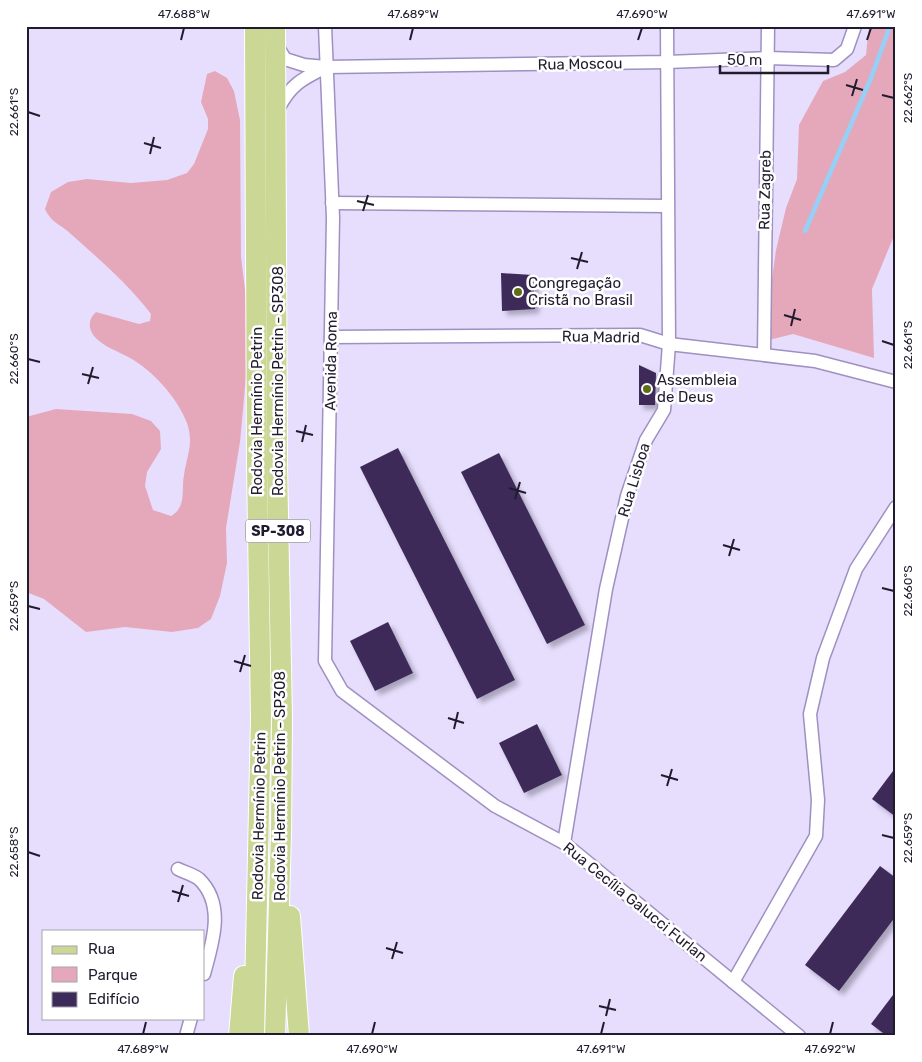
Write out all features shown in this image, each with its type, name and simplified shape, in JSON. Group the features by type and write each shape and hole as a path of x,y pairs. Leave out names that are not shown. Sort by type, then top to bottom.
{"main road":[{"name":"Rodovia Hermínio Petrin","path":"254,1036 261,718 257,466 255,26"},
{"name":"Rodovia Hermínio Petrin - SP308","path":"275,1036 282,835 276,35"},
{"path":"282,835 299,1036"},
{"path":"239,1036 253,889 259,853"}],"street":[{"name":"Avenida Roma","path":"325,26 332,203 325,661 342,691"},
{"name":"Rua Lisboa","path":"564,843 606,589 633,478 646,440 664,410 669,344 667,26"},
{"name":"Rua Zagreb","path":"764,354 764,205 768,26"},
{"name":"Rua Moscou","path":"276,35 285,60 304,66 326,67 667,62 768,58 834,60 847,49 855,26"},
{"path":"277,111 287,91 299,80 326,67"},
{"path":"332,203 667,206"},
{"name":"Rua Madrid","path":"331,337 640,335 669,344 815,361 896,382"},
{"path":"733,982 816,836 818,800 810,714 823,658 856,570 896,507"},
{"name":"Rua Cecília Galucci Furlan","path":"342,691 495,806 564,843 799,1036"},
{"path":"178,869 198,878 210,895 216,928 205,970"},
{"path":"186,1036 190,1020"}],"green space":[{"path":"869,26 896,26 896,231 872,289 874,358 793,334 769,340 768,309 776,250 786,208 797,179 799,125 823,81 845,72 866,55"},
{"path":"215,71 227,78 234,91 240,120 241,257 246,297 248,355 240,442 226,528 227,563 220,596 211,619 198,628 172,632 125,627 86,632 44,599 26,592 26,417 56,409 132,414 151,421 160,431 161,449 147,472 145,486 153,510 171,516 176,512 181,503 190,437 183,413 171,394 156,377 139,363 98,340 90,327 91,318 96,312 139,324 150,321 151,314 123,282 68,231 54,221 45,209 51,192 68,182 87,179 131,183 167,180 187,173 194,164 208,129 208,119 201,102 207,74"}],"building":[{"name":"Congregação Cristã no Brasil","path":"501,273 533,275 535,309 502,311"},
{"name":"Assembleia de Deus","path":"639,365 656,373 655,405 639,405"},
{"path":"398,448 515,680 477,699 360,467"},
{"path":"499,453 585,625 547,644 461,472"},
{"path":"388,622 413,673 375,691 350,641"},
{"path":"537,724 562,775 524,793 499,743"},
{"path":"896,767 896,817 872,799"},
{"path":"880,866 896,878 896,916 839,991 805,965"},
{"path":"896,991 896,1036 887,1036 871,1024"}],"waterway":[{"path":"805,231 871,78 890,26"}],"place":[{"name":"Congregação Cristã no Brasil","path":"518,292"},
{"name":"Assembleia de Deus","path":"647,389"}]}
